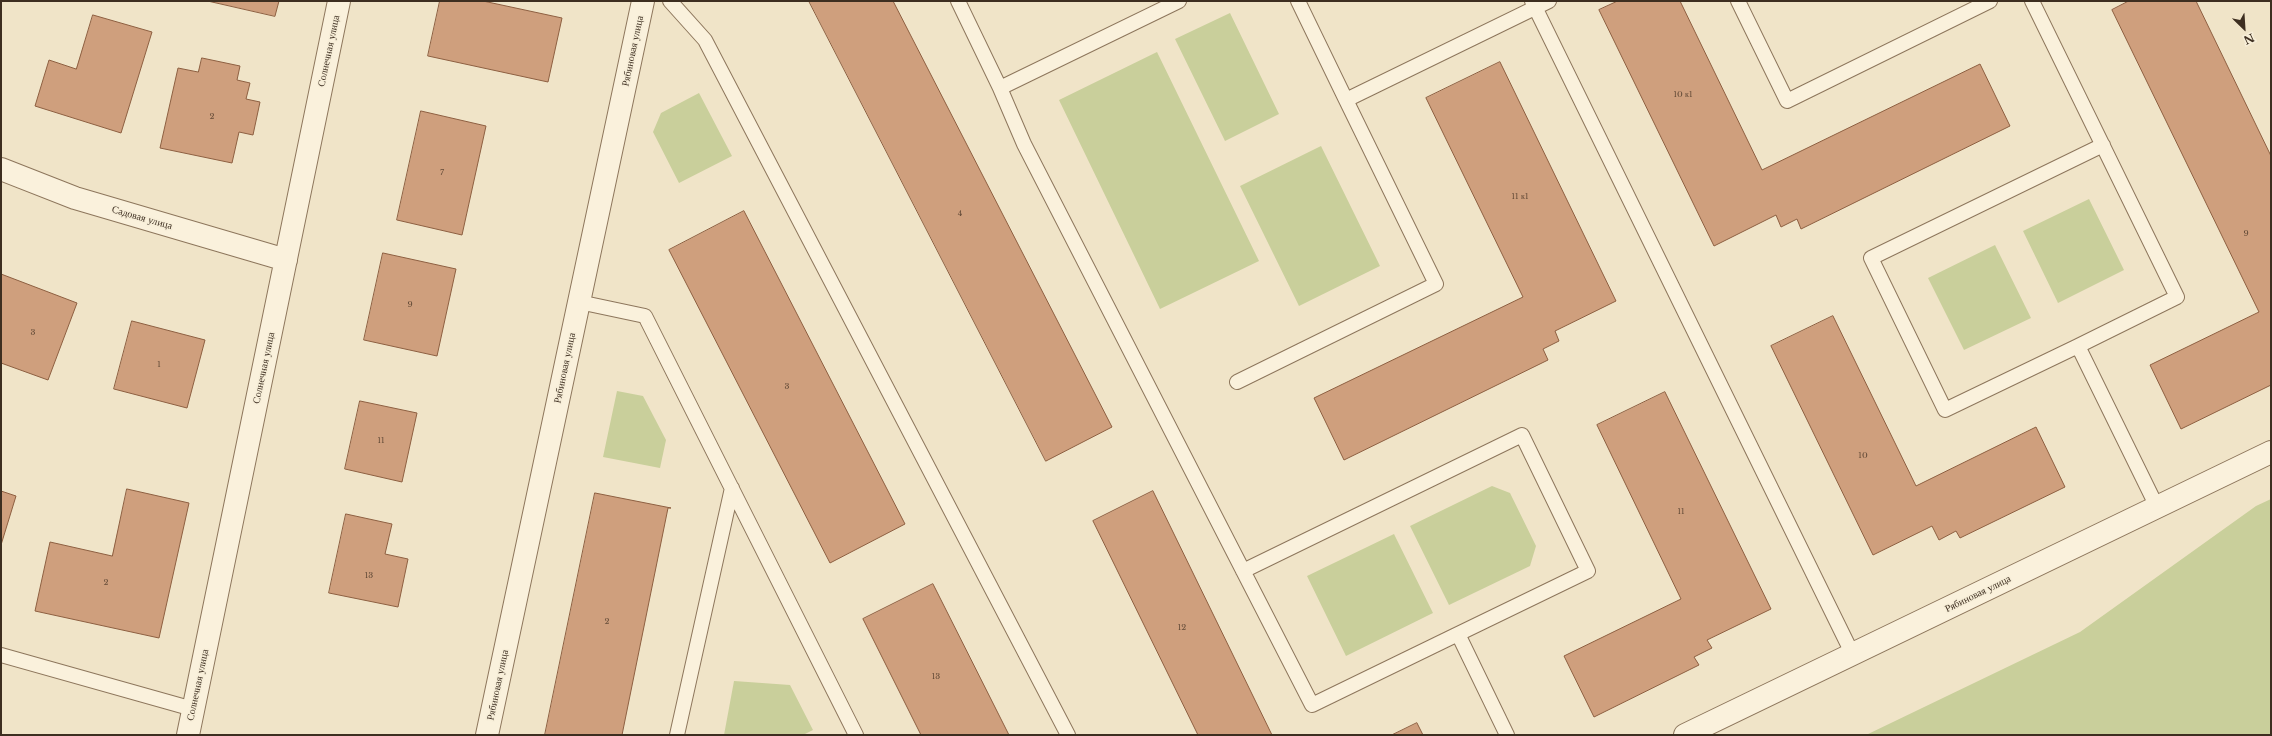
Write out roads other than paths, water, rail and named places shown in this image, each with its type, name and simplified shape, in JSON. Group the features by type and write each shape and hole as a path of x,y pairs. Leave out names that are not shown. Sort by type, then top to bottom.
{"street":[{"name":"Солнечная улица","path":"188,735 339,1"},
{"name":"Рябиновая улица","path":"487,735 644,1"},
{"name":"Садовая улица","path":"1,169 75,198 286,260"},
{"name":"Рябиновая улица","path":"1685,735 2271,452"}],"lane":[{"path":"670,1 705,40 1068,735"},
{"path":"958,1 1000,88 1024,144 1243,571 1312,705 1588,571 1522,435 1243,571"},
{"path":"1000,88 1178,1"},
{"path":"1237,382 1436,284 1298,1"},
{"path":"1346,100 1534,4 1549,1"},
{"path":"1738,1 1787,100 1990,1"},
{"path":"2035,2 2177,298 1945,410 1871,258 2103,145"},
{"path":"1534,4 1853,655"},
{"path":"579,302 645,316 856,735"},
{"path":"2078,346 2156,507"},
{"path":"677,735 732,488"},
{"path":"1458,634 1507,735"},
{"path":"1,655 193,708"}]}
